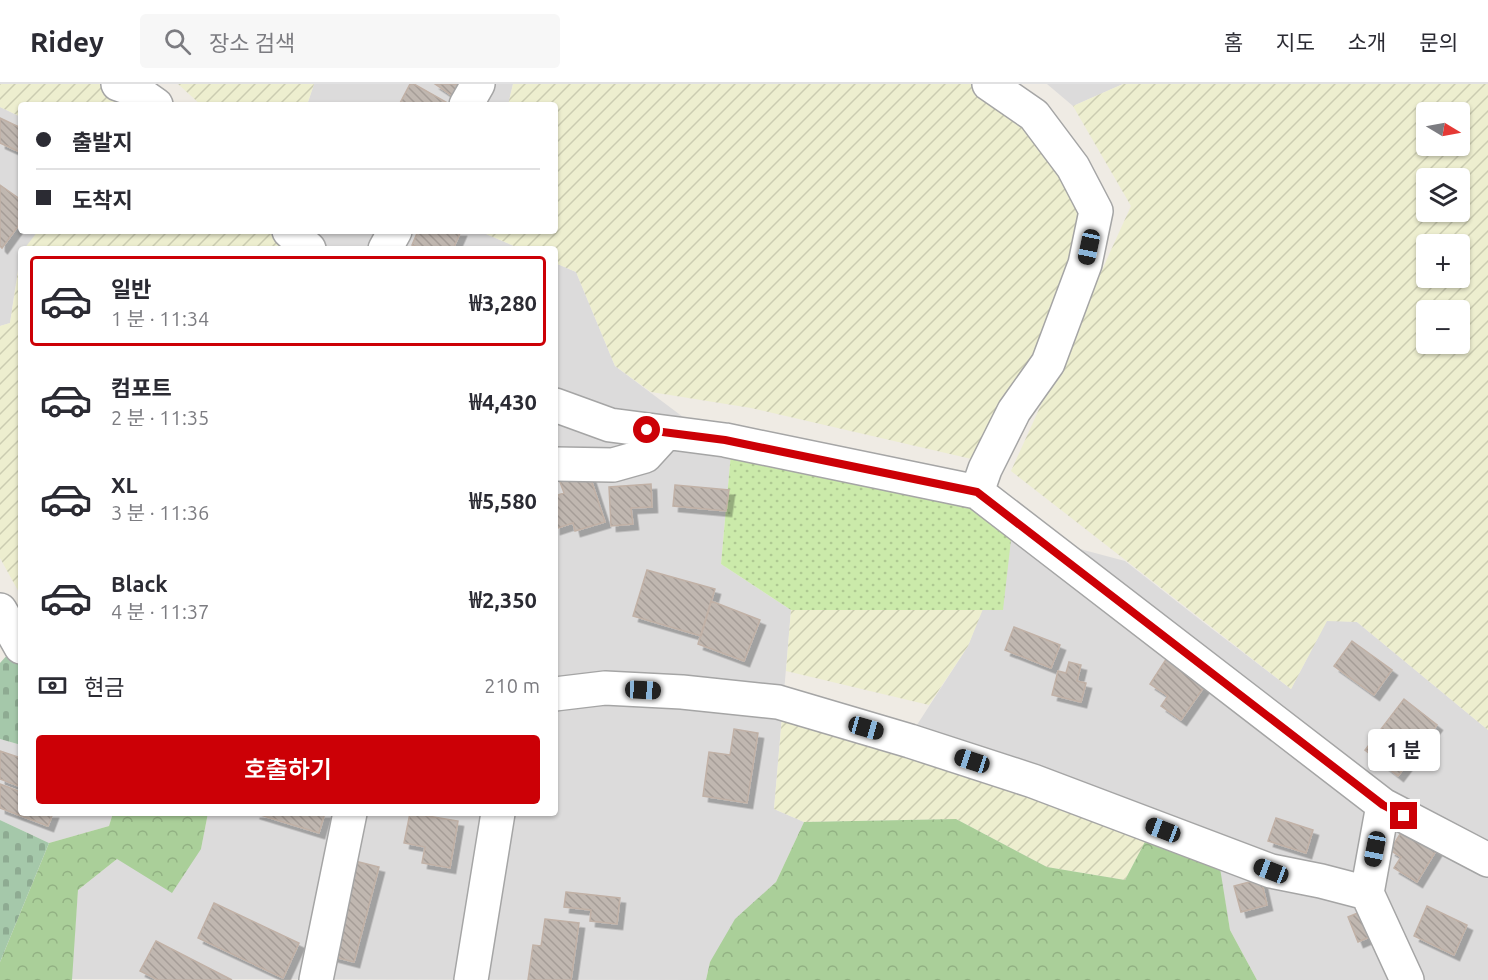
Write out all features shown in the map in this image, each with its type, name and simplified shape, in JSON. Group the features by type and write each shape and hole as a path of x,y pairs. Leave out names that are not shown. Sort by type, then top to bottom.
{"street":[{"path":"118,84 135,90 152,102"},
{"path":"468,102 478,84"},
{"path":"977,492 985,469 1014,411 1048,363 1085,264 1096,211 1073,167 1034,115 989,84"},
{"path":"292,234 306,246"},
{"path":"558,406 610,425 725,440 977,492 1383,805 1488,860"},
{"path":"558,464 613,465 645,456 666,433"},
{"path":"0,610 18,642"},
{"path":"558,694 605,688 682,692 778,702 910,741 1033,781 1271,871 1367,893"},
{"path":"1383,805 1367,893 1407,980"},
{"path":"316,980 349,816"},
{"path":"471,980 498,816"}],"shaded area":[{"path":"314,84 513,84 509,102 308,102"},
{"path":"1047,84 1123,84 1073,106"},
{"path":"0,107 18,116 18,234 38,234 28,246 18,246 18,269 10,323 0,326"},
{"path":"294,234 486,234 514,246 312,246"},
{"path":"558,264 576,272 615,366 731,453 721,564 791,610 774,809 804,822 776,882 710,962 706,980 71,979 78,890 117,859 201,849 207,816 558,816"},
{"path":"1012,531 1125,561 1291,689 1327,620 1357,622 1488,730 1488,980 1257,980 1230,930 1219,867 904,745 968,646"},
{"path":"0,739 18,744 18,816 112,816 109,826 49,843 0,820"}],"green space":[{"path":"0,84 133,84 157,102 18,102 18,116 0,107"},
{"path":"178,84 314,84 308,102 198,102"},
{"path":"513,84 992,84 1089,195 1047,331 976,460 751,408 651,392 615,366 576,272 558,264 558,246 514,246 486,234 558,234 558,102 509,102"},
{"path":"1123,84 1488,84 1488,730 1357,622 1327,621 1291,689 1011,471 1131,206 1073,106"},
{"path":"36,234 294,234 312,246 26,246"},
{"path":"18,272 18,591 0,558 0,326 10,323"},
{"path":"731,453 972,493 1012,531 1003,610 791,610 721,564"},
{"path":"985,604 968,646 929,705 786,671 791,610"},
{"path":"18,643 18,744 0,739 0,663"},
{"path":"783,706 1148,836 1125,880 1047,867 956,819 804,822 774,809"},
{"path":"112,816 207,816 201,849 172,893 117,859 78,890 72,980 0,980 0,962 49,843 109,826"},
{"path":"956,819 1047,867 1125,880 1148,836 1220,868 1230,930 1257,980 706,980 710,962 735,919 776,882 804,822"},
{"path":"0,820 49,843 0,962"}],"building":[{"path":"410,84 414,84 446,102 401,102"},
{"path":"435,84 467,84 457,99"},
{"path":"0,118 18,127 18,151 0,143"},
{"path":"0,185 18,198 18,226 2,248 0,246"},
{"path":"417,234 460,234 454,246 412,245"},
{"path":"588,470 605,522 575,531 573,523 558,528 558,495 564,493 559,479"},
{"path":"651,484 652,507 631,508 633,524 611,526 609,487"},
{"path":"675,485 729,490 726,511 673,506"},
{"path":"647,570 715,589 701,636 633,616"},
{"path":"711,601 760,620 744,661 698,644"},
{"path":"1014,627 1060,645 1051,668 1005,650"},
{"path":"1352,641 1392,670 1374,695 1334,666"},
{"path":"1172,650 1211,677 1181,720 1161,706 1168,696 1150,684"},
{"path":"1069,662 1081,665 1077,681 1086,683 1081,702 1052,695 1058,671 1066,673"},
{"path":"1404,699 1437,725 1398,776 1365,750"},
{"path":"734,729 758,733 747,803 703,796 709,752 730,755"},
{"path":"0,751 18,757 18,786 0,779"},
{"path":"0,784 18,791 18,815 0,808"},
{"path":"21,816 52,816 48,826"},
{"path":"264,816 324,816 319,833"},
{"path":"409,816 428,816 458,821 450,868 422,863 425,847 404,843"},
{"path":"1276,818 1313,830 1306,853 1268,841"},
{"path":"1409,820 1442,841 1417,882 1394,868 1401,857 1390,850"},
{"path":"355,861 379,867 354,962 331,956"},
{"path":"1261,879 1267,905 1241,912 1234,886"},
{"path":"566,892 620,898 617,924 590,921 591,910 564,907"},
{"path":"214,903 299,943 283,978 198,938"},
{"path":"1427,906 1467,925 1454,955 1414,936"},
{"path":"1365,910 1374,935 1358,942 1348,917"},
{"path":"545,919 579,923 571,980 528,980 533,945 541,946"},
{"path":"156,941 232,980 158,980 140,971"}],"route":[{"path":"647,430 725,440 977,492 1383,805 1404,816"}]}
